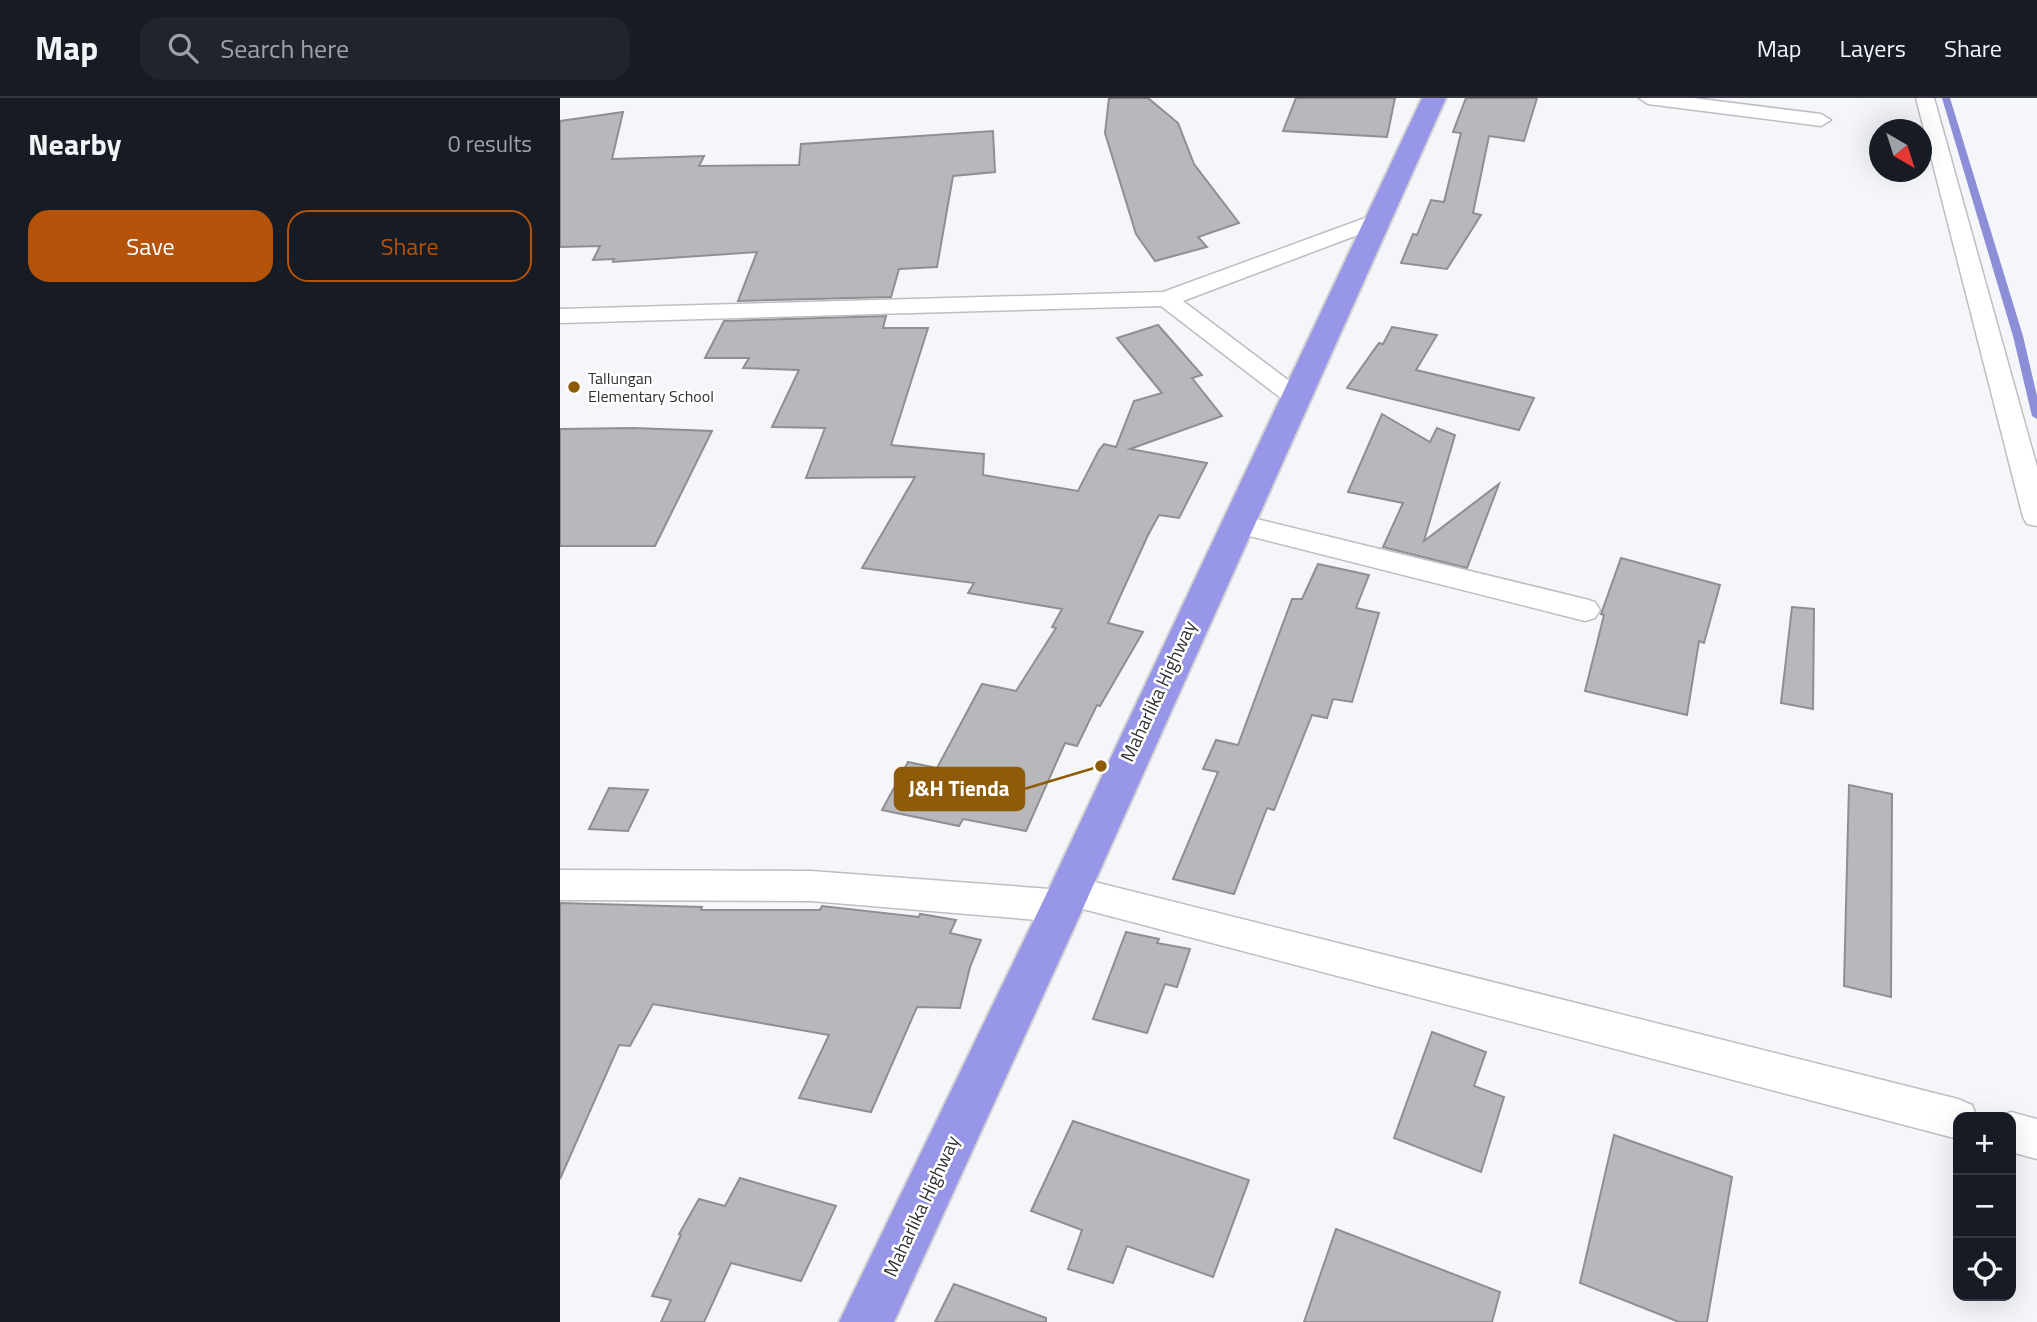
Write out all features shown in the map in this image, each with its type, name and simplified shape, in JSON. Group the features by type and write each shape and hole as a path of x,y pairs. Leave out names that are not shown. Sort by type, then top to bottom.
{"highway":[{"name":"Maharlika Highway","path":"866,1322 1434,98"}],"street":[{"path":"1648,98 1821,120"},
{"path":"1925,98 2037,517"},
{"path":"560,316 1166,299 1376,220"},
{"path":"1166,299 1295,397"},
{"path":"1236,523 1586,610"},
{"path":"560,885 811,886 1064,898 1953,1118"},
{"path":"2016,1133 2037,1139"}],"building":[{"path":"1109,98 1148,98 1178,123 1194,164 1239,223 1198,237 1207,247 1155,261 1136,234 1105,133"},
{"path":"1296,98 1395,98 1387,137 1283,131"},
{"path":"1466,98 1537,98 1524,141 1489,136 1473,213 1481,215 1447,269 1401,263 1413,234 1417,235 1431,200 1444,202 1461,133 1453,132"},
{"path":"623,112 612,159 704,156 699,166 799,165 801,144 993,131 995,172 953,176 937,267 899,269 891,297 738,301 757,252 613,262 614,259 593,260 600,246 560,247 560,121"},
{"path":"886,316 883,328 928,328 891,445 984,454 983,475 1078,491 1104,444 1116,447 1134,401 1162,393 1117,338 1158,325 1202,375 1192,378 1222,416 1130,449 1207,463 1179,518 1159,515 1148,535 1108,623 1143,632 1100,706 1097,705 1077,746 1065,743 1026,831 963,819 959,826 882,810 908,762 937,768 982,684 1016,691 1056,628 1052,627 1062,609 968,593 974,583 862,568 915,477 806,478 825,428 772,427 799,370 743,368 749,358 705,358 724,321"},
{"path":"1392,327 1437,335 1416,370 1534,398 1519,430 1347,388 1379,343 1383,344"},
{"path":"1382,414 1430,442 1437,428 1455,435 1424,541 1499,484 1467,568 1383,547 1403,503 1348,492"},
{"path":"560,429 712,431 655,546 560,546"},
{"path":"1621,558 1720,585 1704,643 1699,641 1687,715 1585,691 1604,615 1601,614"},
{"path":"1318,564 1369,575 1356,608 1379,613 1352,702 1333,699 1327,718 1312,715 1274,810 1267,808 1234,894 1173,879 1218,772 1203,769 1216,740 1238,745 1292,599 1302,599"},
{"path":"1792,607 1814,609 1813,709 1781,703"},
{"path":"1849,785 1892,794 1891,997 1844,986"},
{"path":"609,788 648,790 628,831 589,829"},
{"path":"560,903 702,907 701,910 820,910 822,906 919,917 920,914 956,920 950,933 981,940 970,967 960,1008 917,1007 871,1112 799,1098 829,1035 653,1004 630,1046 619,1045 560,1179"},
{"path":"1126,932 1159,939 1157,943 1190,949 1177,987 1165,984 1147,1033 1093,1019"},
{"path":"1432,1032 1486,1052 1474,1086 1504,1097 1481,1172 1394,1138"},
{"path":"1073,1121 1249,1180 1213,1277 1127,1246 1113,1283 1068,1269 1082,1230 1031,1211"},
{"path":"1614,1135 1732,1177 1707,1322 1679,1322 1580,1283"},
{"path":"740,1178 836,1206 801,1281 731,1263 704,1322 661,1322 671,1300 652,1296 681,1235 679,1234 699,1199 725,1206"},
{"path":"1336,1229 1500,1292 1492,1322 1304,1322"},
{"path":"954,1284 1046,1318 1046,1322 935,1322"}],"waterway":[{"path":"1946,98 2018,336 2037,416"}],"place":[{"name":"Tallungan Elementary School","path":"574,387"},
{"name":"J&H Tienda","path":"1101,766"}]}
